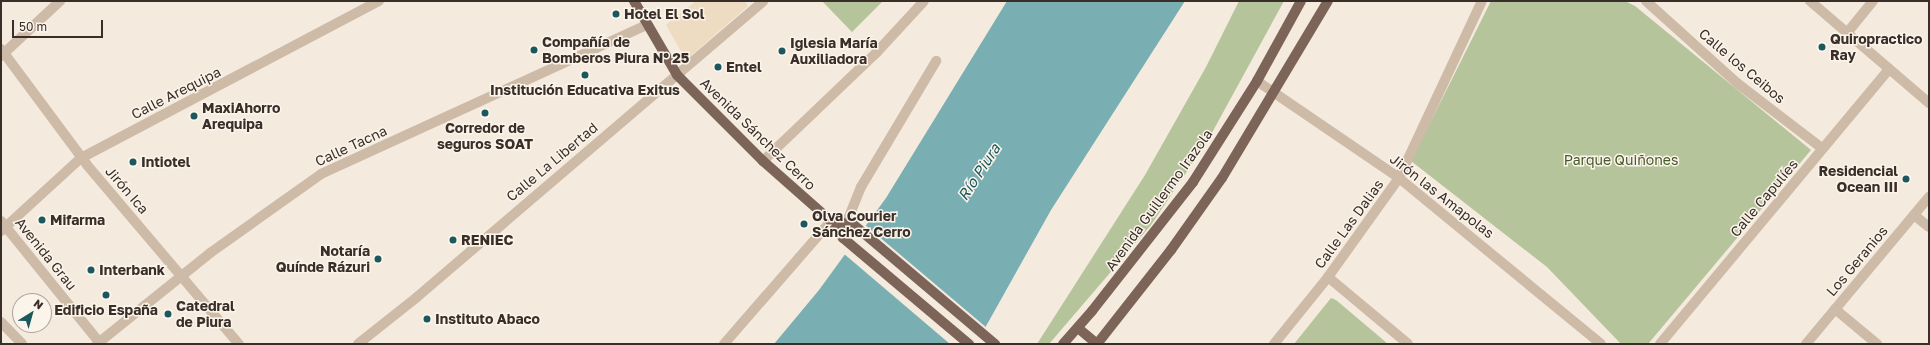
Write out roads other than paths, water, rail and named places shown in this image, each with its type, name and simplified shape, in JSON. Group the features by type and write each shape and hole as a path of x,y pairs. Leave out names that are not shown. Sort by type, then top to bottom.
{"main road":[{"name":"Avenida Sánchez Cerro","path":"634,1 677,75 763,161 831,221 843,238 969,344"},
{"name":"Avenida Guillermo Irazola","path":"1063,344 1078,328 1193,182 1257,81 1301,1"},
{"path":"1078,328 1097,344 1170,250 1222,178 1275,93 1328,1"},
{"path":"831,221 850,224 995,344"}],"street":[{"path":"2,52 60,1"},
{"name":"Calle Arequipa","path":"3,226 81,158 379,1"},
{"name":"Calle La Libertad","path":"358,344 417,297 763,1"},
{"path":"763,161 877,52 924,1"},
{"name":"Calle Las Dalias","path":"1274,344 1328,277 1399,178 1482,1"},
{"name":"Calle los Ceibos","path":"1646,1 1737,83 1823,149"},
{"path":"1810,1 1929,103"},
{"path":"1847,33 1873,1"},
{"name":"Calle Tacna","path":"98,343 210,253 321,174 648,25"},
{"name":"Jirón Ica","path":"2,52 81,158 239,344"},
{"path":"850,224 861,187 936,61"},
{"name":"Calle Capulíes","path":"1660,344 1889,70"},
{"name":"Jirón las Amapolas","path":"1257,81 1399,178 1601,344"},
{"name":"Los Geranios","path":"1806,344 1929,197"},
{"path":"1914,214 1929,227"},
{"path":"724,344 831,221"},
{"name":"Avenida Grau","path":"3,226 98,343"},
{"path":"1328,277 1408,344"},
{"path":"1835,309 1877,344"},
{"path":"1,322 22,344"}],"water":[{"name":"Río Piura","path":"1007,1 1185,1 1051,210 976,344 774,344 819,290 886,198"}],"place":[{"name":"Hotel El Sol","path":"616,14"},
{"name":"Quiropractico Ray","path":"1822,47"},
{"name":"Compañía de Bomberos Piura Nº 25","path":"534,50"},
{"name":"Iglesia María Auxiliadora","path":"782,51"},
{"name":"Entel","path":"718,67"},
{"name":"Institución Educativa Exitus","path":"585,75"},
{"name":"Corredor de seguros SOAT","path":"485,113"},
{"name":"MaxiAhorro Arequipa","path":"194,116"},
{"name":"Intiotel","path":"133,162"},
{"name":"Residencial Ocean III","path":"1906,179"},
{"name":"Mifarma","path":"42,220"},
{"name":"Olva Courier Sánchez Cerro","path":"804,224"},
{"name":"RENIEC","path":"453,240"},
{"name":"Notaría Quínde Rázuri","path":"378,259"},
{"name":"Interbank","path":"91,270"},
{"name":"Edificio España","path":"106,295"},
{"name":"Catedral de Piura","path":"168,314"},
{"name":"Instituto Abaco","path":"427,319"}],"park label":[{"name":"Parque Quiñones","path":"1621,160"}]}
